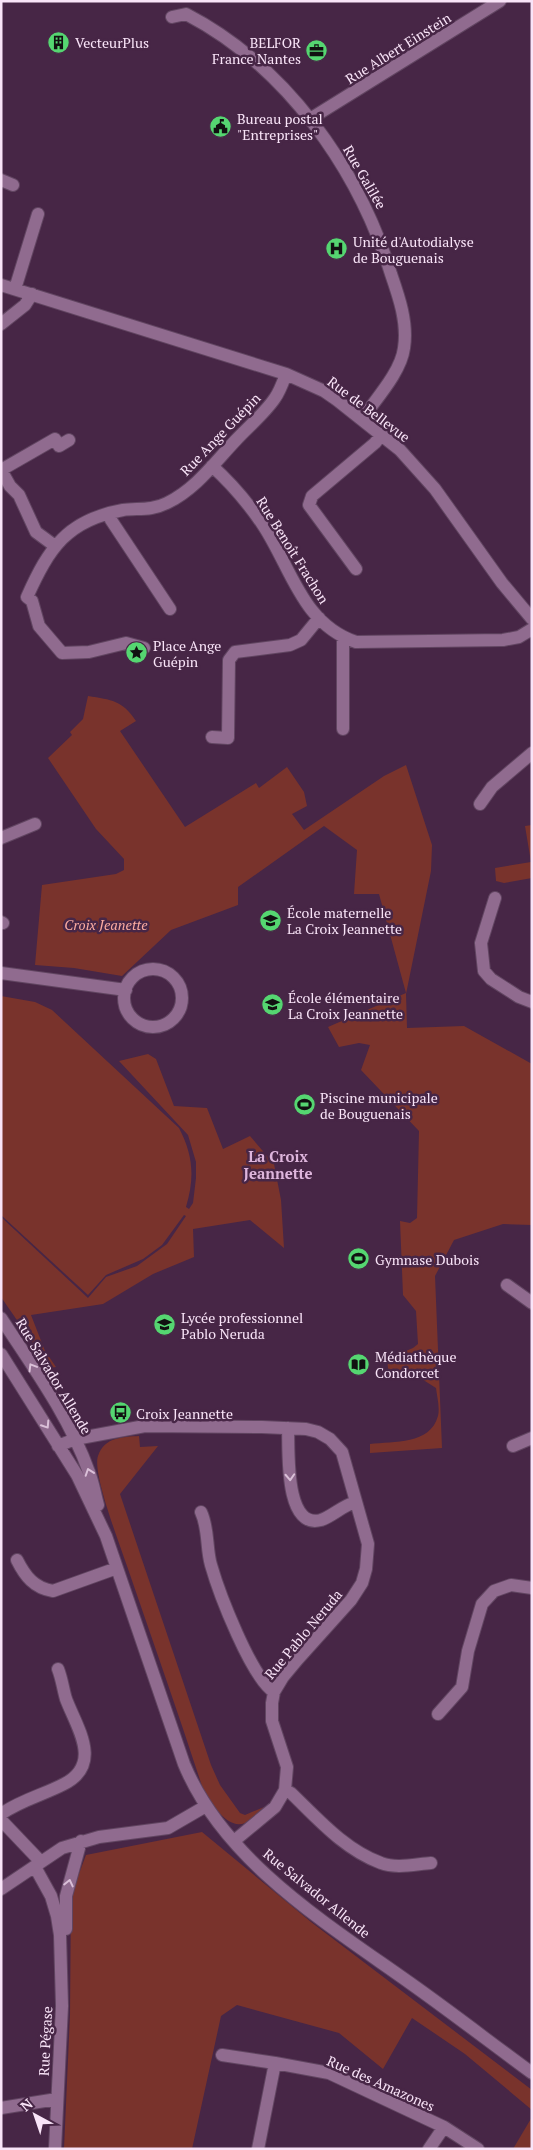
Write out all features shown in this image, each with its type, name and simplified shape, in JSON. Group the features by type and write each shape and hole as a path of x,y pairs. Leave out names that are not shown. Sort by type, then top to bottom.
{"street":[{"name":"Rue Albert Einstein","path":"310,120 500,1"},
{"name":"Rue Galilée","path":"172,17 186,14 211,27 230,40 258,65 310,120 338,158 372,218 397,292 406,332 404,350 398,366 362,419"},
{"path":"15,289 38,214"},
{"name":"Rue de Bellevue","path":"1,285 286,374 324,391 382,434 400,450 435,489 492,569 532,618"},
{"path":"1,324 25,305 32,294"},
{"name":"Rue Ange Guépin","path":"144,648 126,643 89,652 62,653 39,626 32,601 28,597 40,568 55,546 72,529 88,520 109,513 140,510 166,503 183,494 212,466 275,398 286,374"},
{"path":"356,568 309,505 312,496 375,443 382,434"},
{"path":"55,546 36,532 19,495 10,486 1,470 55,439 59,446 69,440"},
{"name":"Rue Benoît Frachon","path":"212,466 242,497 264,526 297,591 319,618 343,638"},
{"path":"109,513 111,520 170,609"},
{"path":"212,737 228,738 229,660 235,652 290,646 301,640 319,618"},
{"path":"343,729 343,638 356,642 503,640 519,636 532,629"},
{"path":"480,804 492,787 532,753"},
{"path":"1,838 35,824"},
{"path":"495,898 481,943 484,971 491,979 519,997 532,1002"},
{"path":"150,970 166,972 177,982 181,989 182,1004 175,1018 169,1023 162,1026 146,1026 133,1019 128,1013 125,1006 126,990 131,980 139,973 150,970"},
{"path":"1,973 126,990"},
{"path":"507,1285 532,1302"},
{"name":"Rue Salvador Allende","path":"1,1318 76,1439 90,1473 106,1536 184,1764 198,1795 234,1841 264,1873 312,1911 532,2074"},
{"name":"Rue Salvador Allende","path":"1,1354 77,1474 106,1536"},
{"name":"Rue Pablo Neruda","path":"58,1446 76,1439 145,1426 306,1429 318,1432 338,1447 347,1466 368,1544 366,1569 362,1583 351,1600 298,1659 274,1692 272,1722 286,1767 285,1790"},
{"path":"288,1428 291,1495 300,1513 315,1520 323,1519 347,1504 356,1502"},
{"path":"513,1446 532,1438"},
{"path":"201,1512 205,1522 210,1564 245,1652 268,1688 274,1692"},
{"path":"17,1560 24,1575 33,1583 43,1590 53,1591 117,1568"},
{"path":"438,1714 462,1687 468,1652 482,1604 494,1591 511,1585 532,1588"},
{"path":"1,1814 18,1803 67,1782 76,1776 85,1761 86,1754 82,1735 66,1697 58,1669"},
{"path":"234,1841 275,1807 285,1790 291,1793 341,1841 382,1864 395,1866 431,1863"},
{"path":"1,1889 54,1852 81,1841 168,1828 206,1806"},
{"name":"Rue Pégase","path":"1,1820 38,1864 57,1916 62,1966 62,2006 55,2149"},
{"name":"Rue Pégase","path":"62,1966 66,1948 66,1896 81,1841"},
{"name":"Rue des Amazones","path":"222,2055 329,2073 444,2128 478,2149"},
{"path":"258,2149 275,2063"},
{"path":"1,2108 57,2099"},
{"name":"Rue des Amazones","path":"429,2149 444,2128"}],"green space":[{"name":"Croix Jeanette","path":"88,696 116,702 131,714 136,721 120,731 185,827 256,783 259,788 287,767 304,792 307,806 292,814 304,830 384,776 406,765 432,845 431,871 406,994 407,1028 464,1026 532,1064 532,1225 503,1224 454,1240 435,1276 442,1448 370,1453 370,1444 410,1440 427,1432 434,1425 439,1409 436,1388 417,1376 389,1377 387,1359 418,1344 416,1311 403,1295 400,1221 410,1223 417,1218 419,1131 361,1070 370,1045 359,1043 339,1047 328,1027 406,993 379,894 354,894 357,850 324,826 238,887 238,905 171,930 122,976 74,968 35,965 42,885 116,874 124,870 124,859 96,829 48,758 72,735 70,732 83,719"},
{"path":"532,825 532,878 504,883 496,881 495,868 531,862 525,826"},
{"path":"1,996 35,1002 52,1010 179,1128 190,1157 191,1186 186,1207 189,1209 193,1203 196,1162 188,1135 119,1061 148,1054 156,1059 174,1106 207,1108 223,1149 250,1136 274,1164 281,1200 284,1248 250,1220 193,1229 194,1257 153,1274 103,1304 31,1315 45,1351 56,1367 50,1368 1,1297 1,1217 88,1298 106,1277 137,1266 167,1244 186,1216 184,1215 162,1245 143,1259 106,1275 88,1295 1,1215"},
{"path":"139,1436 140,1447 158,1446 120,1494 211,1765 220,1785 240,1813 245,1815 264,1807 245,1823 238,1824 225,1818 213,1806 202,1786 103,1493 97,1465 101,1450 115,1439"},
{"path":"202,1832 311,1922 532,2090 532,2110 465,2054 412,2018 383,2069 339,2033 237,2005 221,2016 192,2149 64,2149 70,2015 71,1895 86,1855"},
{"path":"532,2117 532,2149 513,2149"}],"place":[{"name":"VecteurPlus","path":"59,42"},
{"name":"BELFOR France Nantes","path":"317,50"},
{"name":"Bureau postal \"Entreprises\"","path":"221,126"},
{"name":"Unité d'Autodialyse de Bouguenais","path":"337,249"},
{"name":"Place Ange Guépin","path":"137,653"},
{"name":"École maternelle La Croix Jeannette","path":"271,920"},
{"name":"École élémentaire La Croix Jeannette","path":"272,1005"},
{"name":"Piscine municipale de Bouguenais","path":"304,1105"},
{"name":"Gymnase Dubois","path":"359,1259"},
{"name":"Lycée professionnel Pablo Neruda","path":"165,1325"},
{"name":"Médiathèque Condorcet","path":"359,1364"},
{"name":"Croix Jeannette","path":"120,1413"}],"district":[{"name":"La Croix Jeannette","path":"278,1164"}]}
